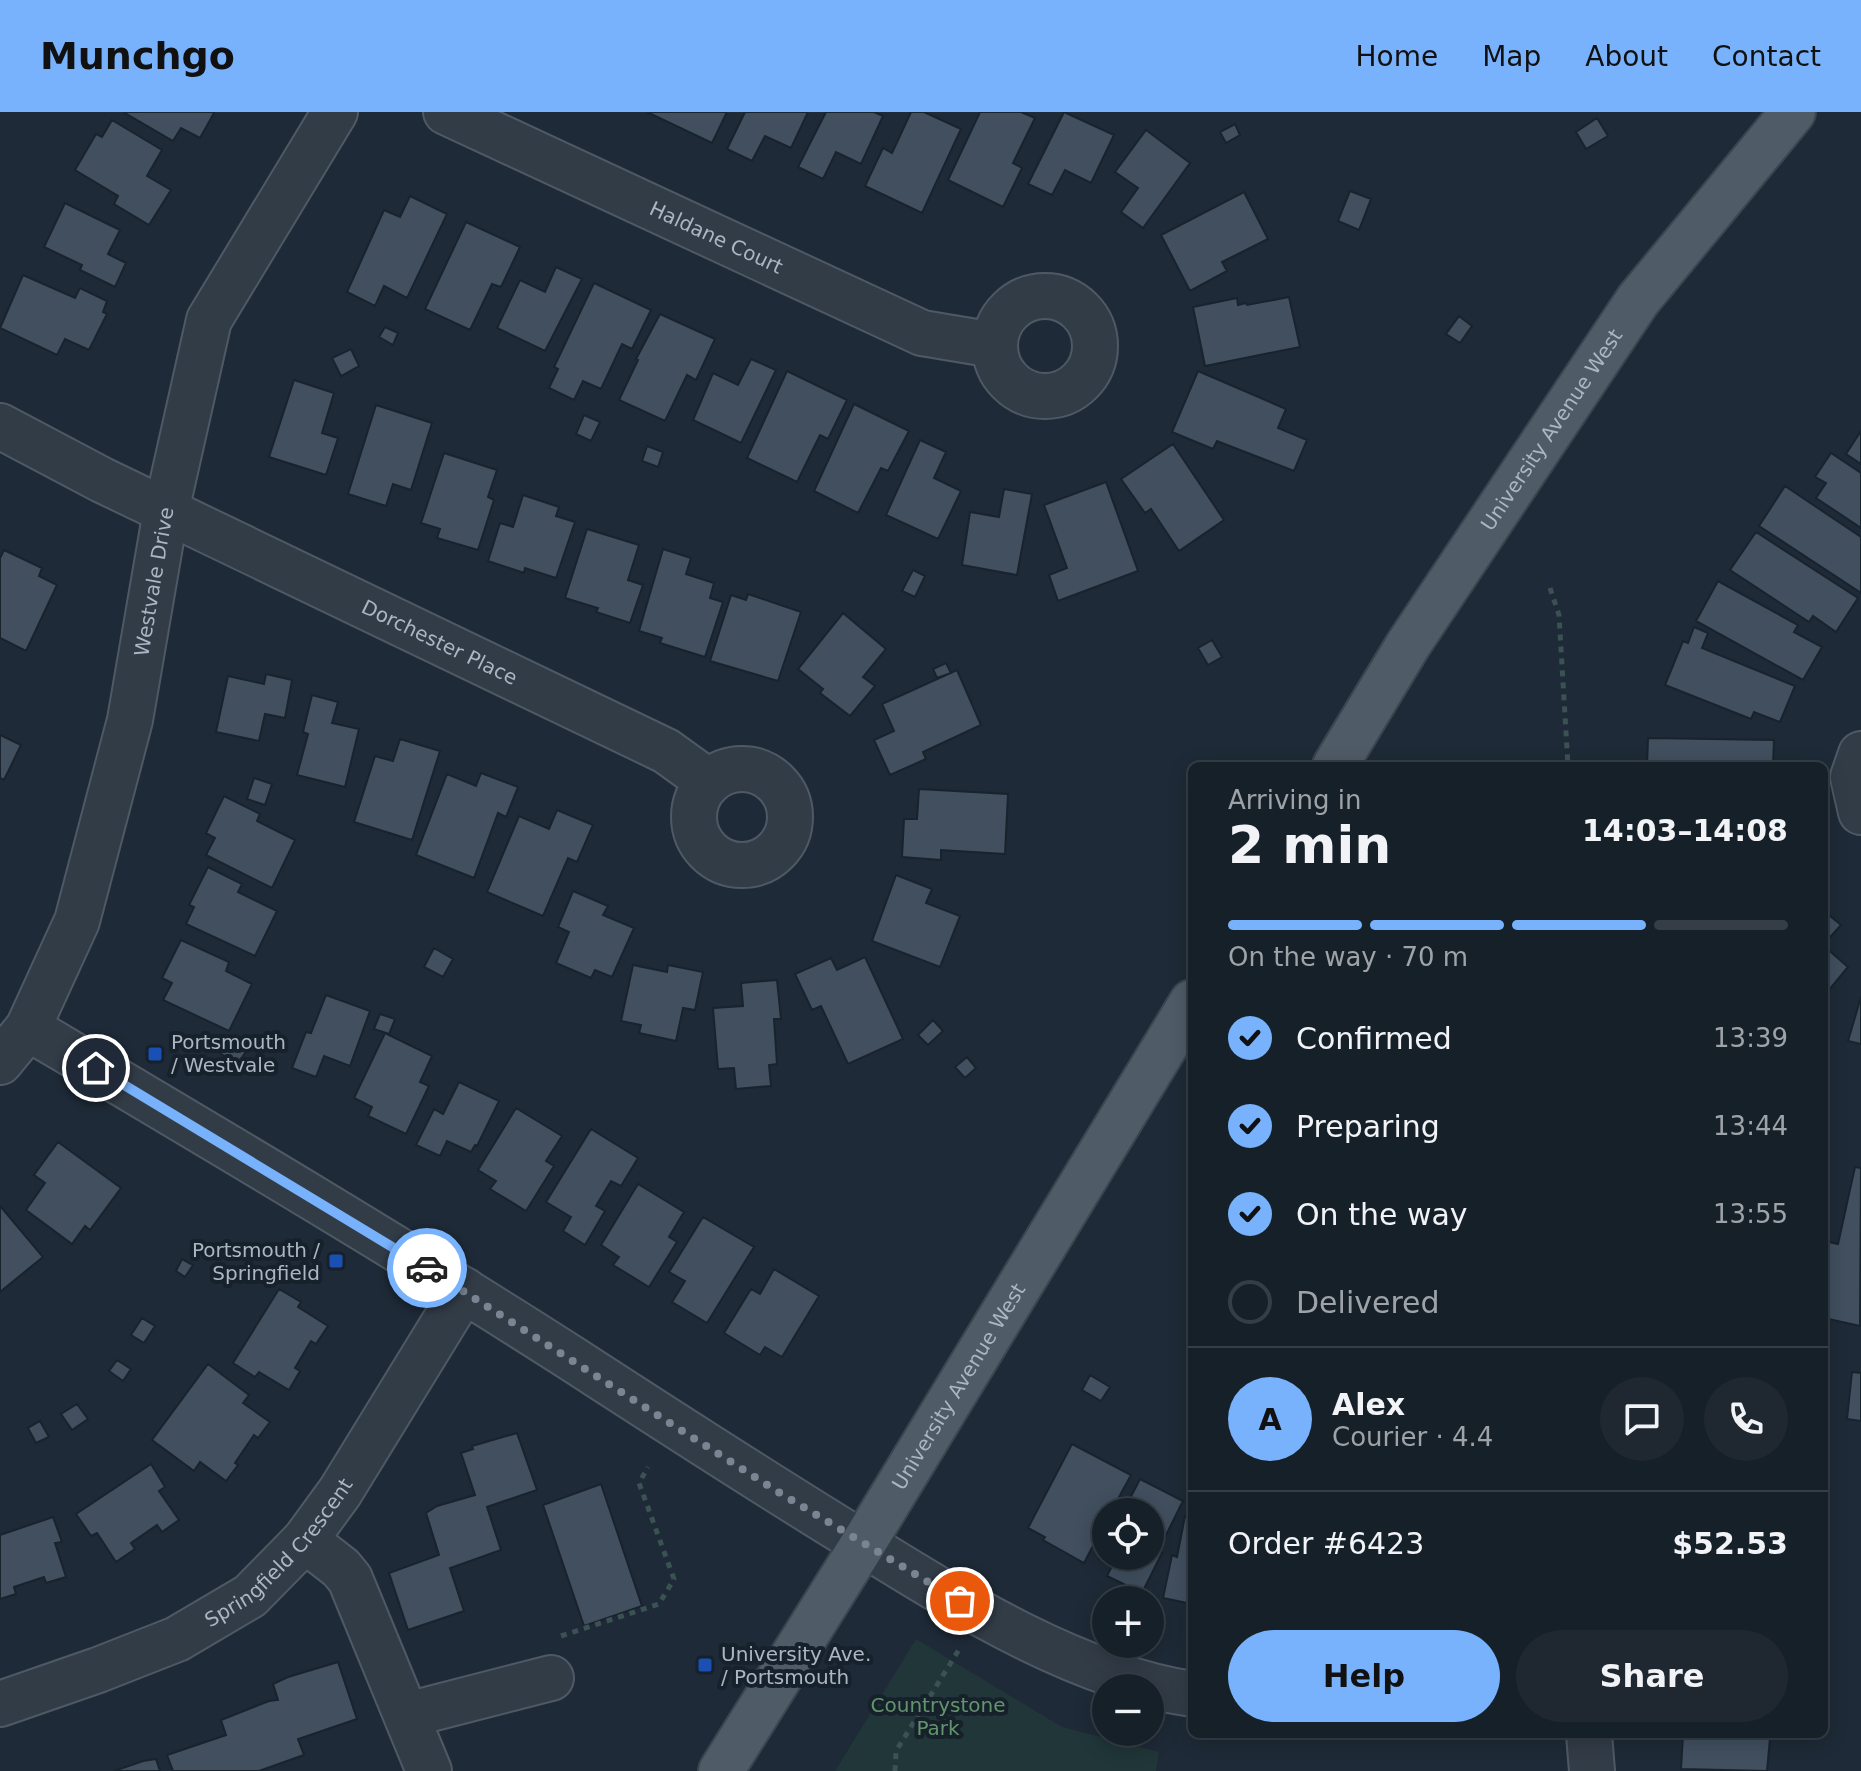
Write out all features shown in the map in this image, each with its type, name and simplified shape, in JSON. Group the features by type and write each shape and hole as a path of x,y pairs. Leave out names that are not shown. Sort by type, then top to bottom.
{"main road":[{"name":"University Avenue West","path":"1337,762 1408,645 1638,300 1793,112"},
{"name":"University Avenue West","path":"721,1771 863,1544 1188,1009"}],"street":[{"name":"Westvale Drive","path":"0,1062 28,1028 81,907 130,720 166,511 209,320 335,112"},
{"name":"Haldane Court","path":"446,112 922,333 994,345"},
{"name":"Dorchester Place","path":"0,426 166,511 666,751 709,782"},
{"path":"1861,754 1853,777 1861,812"},
{"path":"28,1028 464,1290 930,1585 1031,1639 1108,1672 1188,1693"},
{"name":"Springfield Crescent","path":"0,1704 177,1639 250,1596 305,1540 340,1492 464,1290"},
{"path":"305,1540 341,1568 350,1579 429,1771"},
{"path":"407,1715 552,1659"},
{"path":"1589,1738 1592,1771"}],"path":[{"path":"1550,588 1559,615 1568,762"},
{"path":"552,1659 659,1604 674,1579 639,1483 648,1467"},
{"path":"895,1771 896,1751 982,1613"}],"green space":[{"name":"Countrystone Park","path":"916,1639 1062,1727 1092,1735 1092,1746 1136,1746 1159,1752 1156,1771 835,1771"}],"building":[{"path":"123,112 214,113 200,138 181,128 173,141"},
{"path":"647,112 727,112 712,143"},
{"path":"745,112 808,112 791,148 765,136 752,161 727,149"},
{"path":"826,112 874,112 883,116 861,164 836,152 823,179 798,167"},
{"path":"911,112 924,112 961,129 922,213 865,186 883,148 892,153"},
{"path":"980,112 1021,112 1035,118 1013,163 1022,168 1003,207 948,180"},
{"path":"1064,112 1114,135 1091,183 1065,170 1052,195 1028,184"},
{"path":"1597,118 1608,136 1586,149 1576,132"},
{"path":"112,120 162,150 147,176 171,190 149,225 114,204 118,196 75,170 96,134 102,137"},
{"path":"1235,124 1240,135 1226,143 1220,132"},
{"path":"1146,130 1190,163 1143,228 1121,212 1138,188 1115,172"},
{"path":"1350,191 1371,199 1359,230 1338,221"},
{"path":"1244,192 1268,239 1222,262 1227,271 1190,291 1161,235"},
{"path":"410,196 447,214 407,298 384,286 375,306 347,292 384,210 400,217"},
{"path":"65,203 120,230 108,254 126,263 115,287 80,270 82,265 44,247"},
{"path":"466,222 520,247 501,287 492,284 470,330 425,309"},
{"path":"556,267 582,279 545,351 497,328 520,280 545,292"},
{"path":"23,275 75,298 80,288 107,301 103,312 107,314 89,350 65,339 57,355 0,328"},
{"path":"594,283 651,310 632,349 622,344 601,389 583,381 574,400 549,388 558,369 554,367"},
{"path":"1289,297 1300,347 1205,366 1193,307 1237,298 1238,305 1247,305"},
{"path":"660,314 715,339 696,380 687,375 665,421 619,400"},
{"path":"1459,316 1472,326 1460,343 1446,334"},
{"path":"385,327 398,333 393,345 379,337"},
{"path":"351,349 359,366 341,376 332,358"},
{"path":"751,359 776,370 741,443 693,420 713,373 738,385"},
{"path":"787,371 847,400 828,439 820,435 797,482 747,458"},
{"path":"1198,371 1286,409 1278,428 1307,440 1294,471 1217,441 1213,449 1172,432"},
{"path":"294,380 334,393 322,433 338,438 326,475 269,457"},
{"path":"854,404 909,431 888,471 881,468 858,513 814,491"},
{"path":"376,405 432,423 411,490 393,484 386,506 348,494"},
{"path":"584,415 600,422 591,441 576,434"},
{"path":"1861,431 1861,464 1846,454"},
{"path":"920,440 946,452 934,478 961,491 938,539 886,515"},
{"path":"1173,444 1224,520 1179,551 1151,509 1145,513 1121,479"},
{"path":"647,446 663,452 658,467 642,461"},
{"path":"444,453 497,470 488,497 494,500 478,550 437,538 440,529 421,523"},
{"path":"1831,453 1861,473 1861,528 1816,498 1826,483 1815,477"},
{"path":"1106,482 1138,571 1058,601 1049,575 1067,568 1044,505"},
{"path":"1785,486 1861,537 1861,593 1759,526"},
{"path":"1004,489 1032,494 1017,575 962,565 970,512 999,517"},
{"path":"523,495 559,507 556,516 575,522 556,578 525,568 524,573 488,561 500,523 513,527"},
{"path":"587,529 639,545 628,580 643,585 630,623 596,612 598,608 565,598"},
{"path":"1756,532 1858,598 1836,632 1813,616 1809,622 1730,570"},
{"path":"663,549 691,558 686,574 714,583 710,598 723,602 705,657 660,643 662,638 639,631"},
{"path":"4,550 42,568 39,576 57,585 26,651 0,638 0,558"},
{"path":"913,570 925,576 915,597 902,591"},
{"path":"1718,581 1798,625 1794,632 1822,647 1803,680 1696,621"},
{"path":"748,594 801,612 778,681 710,661 731,595 746,600"},
{"path":"843,613 886,649 863,677 875,686 850,716 820,693 823,689 798,669"},
{"path":"1694,627 1708,633 1702,648 1795,686 1780,722 1754,712 1751,719 1665,685 1683,641 1688,643"},
{"path":"1212,640 1222,657 1208,665 1198,648"},
{"path":"946,663 951,673 937,678 933,669"},
{"path":"957,670 981,725 923,752 926,759 890,775 874,740 894,731 882,704"},
{"path":"266,674 292,680 285,718 265,714 259,741 216,732 228,676 264,684"},
{"path":"312,695 338,702 332,723 359,729 345,787 297,775 308,734 303,732"},
{"path":"0,735 21,745 4,780 0,778"},
{"path":"1648,738 1774,740 1773,762 1647,762"},
{"path":"400,739 440,751 412,840 354,822 375,756 393,761"},
{"path":"481,773 518,787 506,817 498,813 474,878 416,855 447,774 476,786"},
{"path":"254,778 272,784 265,805 247,799"},
{"path":"919,789 1008,794 1005,854 941,850 941,860 902,857 904,819 917,819"},
{"path":"224,796 260,814 257,821 295,840 272,888 206,855 215,838 206,833"},
{"path":"557,810 593,825 577,862 568,858 543,916 487,892 519,816 549,829"},
{"path":"208,867 242,884 238,892 277,911 255,956 186,924 194,907 189,905"},
{"path":"896,875 932,889 926,903 960,916 940,967 872,941"},
{"path":"573,891 608,906 603,915 634,928 612,977 595,970 591,978 556,963 569,932 558,927"},
{"path":"1828,914 1841,925 1828,940"},
{"path":"181,940 229,962 226,971 252,984 229,1031 163,1000 172,983 162,978"},
{"path":"434,948 453,959 443,977 424,967"},
{"path":"1828,950 1848,967 1828,991"},
{"path":"865,957 903,1039 848,1064 821,1006 812,1010 795,974 831,958 837,970"},
{"path":"633,965 667,972 668,965 703,972 695,1010 683,1008 676,1041 639,1033 641,1025 621,1021"},
{"path":"777,980 781,1019 774,1019 777,1064 769,1065 771,1086 736,1089 734,1068 718,1069 713,1008 743,1006 741,983"},
{"path":"326,995 370,1011 350,1066 324,1056 316,1077 292,1068 306,1032 311,1033"},
{"path":"1861,997 1861,1044 1848,1041"},
{"path":"380,1014 395,1019 389,1034 374,1029"},
{"path":"933,1020 943,1031 928,1045 918,1035"},
{"path":"385,1033 432,1056 420,1082 429,1086 406,1134 368,1116 372,1107 354,1098"},
{"path":"229,1039 247,1050 237,1065 220,1053"},
{"path":"967,1057 976,1068 965,1078 955,1067"},
{"path":"459,1082 499,1101 471,1152 447,1141 440,1156 416,1145 434,1109 443,1114"},
{"path":"516,1108 562,1136 546,1161 554,1166 526,1211 490,1189 496,1181 478,1170"},
{"path":"591,1129 638,1158 621,1186 611,1181 596,1206 605,1211 585,1245 563,1231 571,1217 546,1202"},
{"path":"58,1142 121,1188 90,1230 85,1226 72,1244 26,1210 45,1183 34,1175"},
{"path":"1855,1167 1861,1168 1860,1326 1828,1319 1828,1242 1838,1244"},
{"path":"638,1184 684,1212 669,1237 677,1242 649,1287 613,1265 619,1257 601,1245"},
{"path":"0,1208 43,1257 0,1292"},
{"path":"703,1217 754,1247 707,1323 672,1302 685,1281 669,1272"},
{"path":"182,1259 193,1265 185,1277 176,1271"},
{"path":"774,1269 819,1296 782,1357 765,1347 760,1355 724,1333 751,1289 760,1294"},
{"path":"279,1289 301,1302 298,1307 328,1326 316,1344 311,1341 295,1368 300,1371 289,1390 259,1372 255,1377 233,1363"},
{"path":"142,1318 155,1326 144,1343 131,1335"},
{"path":"117,1360 131,1369 123,1381 109,1371"},
{"path":"208,1364 249,1395 243,1403 270,1422 258,1438 254,1435 226,1481 200,1462 194,1471 152,1440"},
{"path":"1852,1372 1861,1373 1861,1421 1847,1419"},
{"path":"1090,1375 1110,1387 1101,1401 1082,1390"},
{"path":"77,1404 88,1419 72,1430 61,1414"},
{"path":"40,1421 49,1437 36,1443 28,1428"},
{"path":"517,1433 537,1490 487,1507 501,1550 450,1568 464,1611 408,1630 389,1573 439,1555 426,1513 437,1506 475,1495 461,1453 473,1449 472,1446"},
{"path":"1072,1444 1131,1475 1119,1498 1092,1498 1092,1548 1084,1563 1028,1528"},
{"path":"151,1464 165,1487 159,1491 179,1520 162,1532 157,1525 131,1543 135,1549 116,1562 97,1533 91,1536 76,1514"},
{"path":"1140,1479 1183,1501 1164,1539 1164,1498 1130,1498"},
{"path":"601,1484 642,1606 584,1626 543,1505"},
{"path":"1185,1516 1188,1517 1188,1603 1164,1598 1172,1555 1177,1557"},
{"path":"53,1517 62,1542 55,1543 66,1577 46,1583 44,1577 14,1587 16,1594 0,1599 0,1535"},
{"path":"1110,1570 1154,1570 1146,1586 1128,1586 1107,1576"},
{"path":"338,1662 357,1719 298,1739 304,1755 259,1771 173,1771 167,1755 226,1735 221,1720 278,1700 273,1684"},
{"path":"1683,1738 1770,1738 1767,1771 1681,1769"},
{"path":"156,1759 160,1771 114,1771 143,1761"}],"way so far":[{"path":"427,1268 775,1490 960,1601"}],"place":[{"name":"Portsmouth / Westvale","path":"155,1054"},
{"name":"Portsmouth / Springfield","path":"336,1261"},
{"name":"University Ave. / Portsmouth","path":"705,1665"}],"route":[{"path":"96,1068 427,1268"}]}
